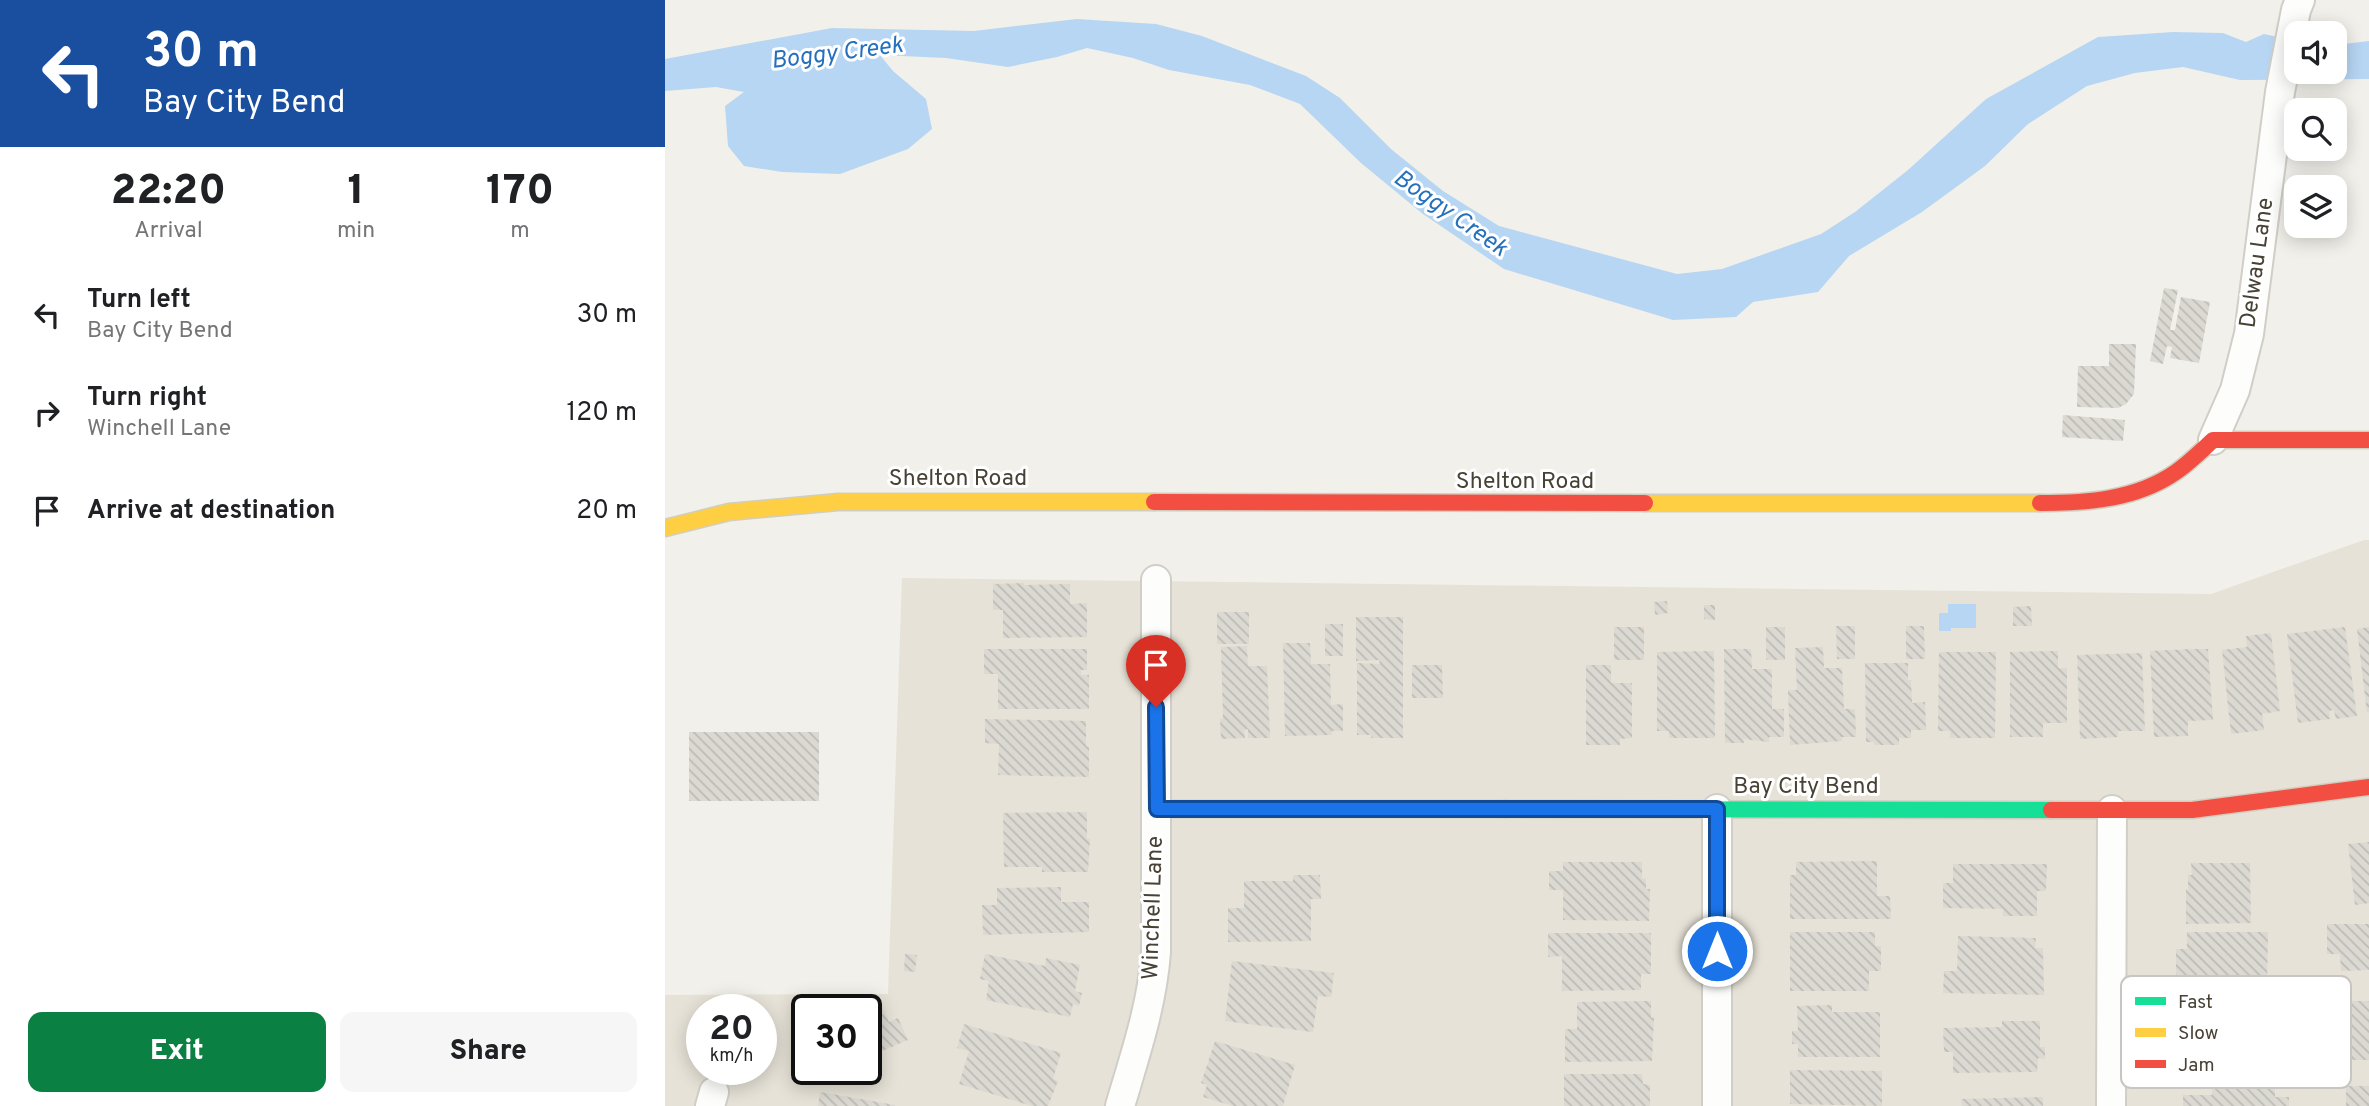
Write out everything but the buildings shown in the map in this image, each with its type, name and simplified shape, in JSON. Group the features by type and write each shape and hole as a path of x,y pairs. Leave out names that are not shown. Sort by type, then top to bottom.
{"street":[{"name":"Delwau Lane","path":"2213,440 2235,390 2249,334 2280,92 2298,5"},
{"path":"2213,440 2369,440"},
{"name":"Shelton Road","path":"665,528 697,517 765,507 838,502 2083,503 2130,494 2175,473 2213,440"},
{"name":"Winchell Lane","path":"1120,1106 1154,983 1157,809 1156,580"},
{"name":"Bay City Bend","path":"1157,809 2192,810 2369,787"},
{"path":"1717,809 1717,1106"},
{"path":"2111,1106 2112,810"}],"shaded area":[{"path":"2369,540 2369,1106 665,1106 665,995 686,995 686,1085 777,1085 777,994 791,994 791,1085 882,1085 882,994 888,994 902,578 2211,594"}],"water":[{"name":"Boggy Creek","path":"1077,19 1156,24 1202,36 1306,76 1340,98 1391,149 1443,191 1499,226 1677,274 1722,269 1821,234 1855,212 1908,170 1986,99 2098,37 2173,32 2223,33 2246,42 2264,34 2284,38 2284,80 2240,80 2183,67 2135,73 2087,86 2028,124 1985,166 1922,212 1849,256 1818,292 1753,302 1736,317 1673,320 1504,269 1423,214 1361,163 1300,104 1250,85 1169,70 1133,58 1087,48 1008,67 946,58 880,55 893,71 926,99 932,129 908,149 840,174 782,172 744,166 728,146 725,106 744,92 716,87 665,91 665,59 832,28 974,31"},
{"path":"2369,41 2369,79 2347,79 2347,44"},
{"path":"1948,604 1976,604 1976,628 1939,631 1939,613 1948,613"}],"traffic: fast":[{"path":"1505,809 2051,810"}],"traffic: slow":[{"path":"665,528 729,512 838,502 1154,502"},
{"path":"1645,503 2040,503"}],"traffic: jam":[{"path":"2040,503 2093,501 2144,489 2176,472 2213,440 2369,440"},
{"path":"1154,502 1645,503"},
{"path":"2051,810 2192,810 2369,787"},
{"path":"1157,809 1505,809"}],"route":[{"path":"1156,707 1157,809 1717,809 1717,951"}]}
